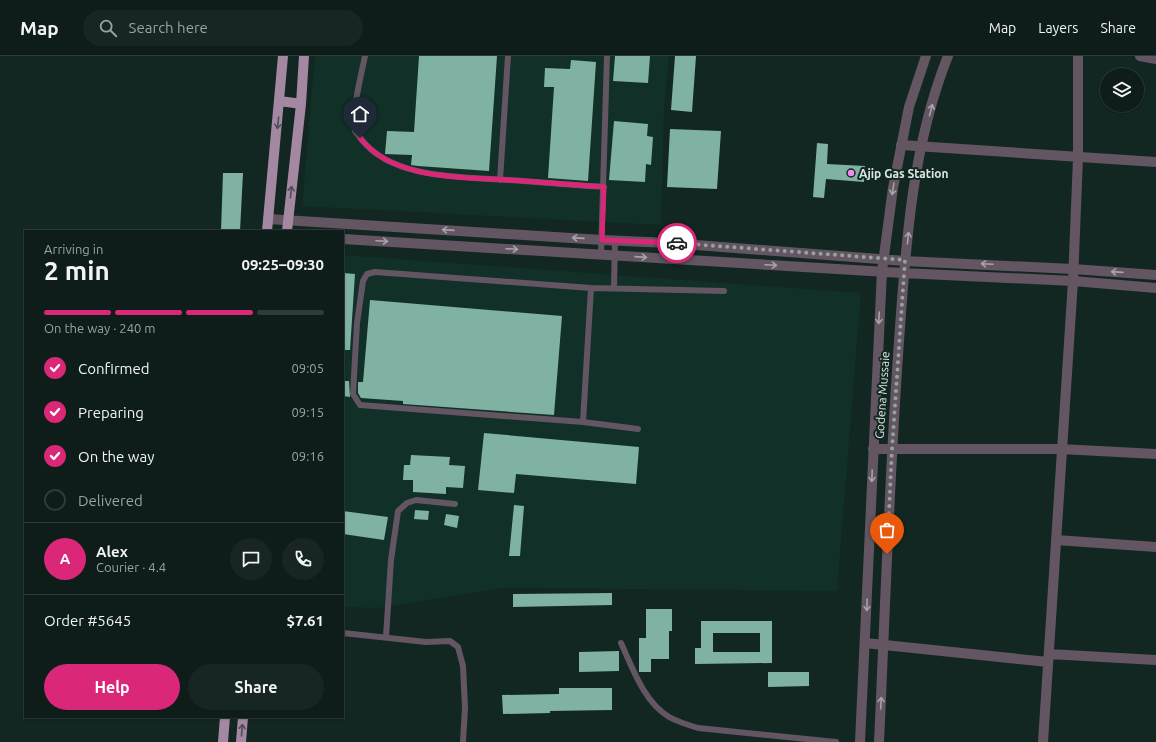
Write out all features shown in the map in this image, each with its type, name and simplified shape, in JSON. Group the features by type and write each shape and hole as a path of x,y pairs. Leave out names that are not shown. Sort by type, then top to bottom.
{"main road":[{"path":"267,230 283,56"},
{"path":"287,230 301,104 304,56"},
{"path":"280,101 301,104"},
{"path":"223,742 225,718"},
{"path":"241,742 243,718"}],"street":[{"name":"Godena Mussaie","path":"860,742 883,258 893,188 909,107 926,56"},
{"name":"Godena Mussaie","path":"879,742 892,449 905,260 912,195 921,147 939,78 948,56"},
{"path":"1043,742 1073,281 1078,158 1078,56"},
{"path":"1140,56 1156,59"},
{"path":"901,145 1156,162"},
{"path":"268,219 670,243 905,260 1156,275"},
{"path":"344,239 904,273 1073,281 1156,288"},
{"path":"873,449 1061,449 1156,454"},
{"path":"1056,540 1156,547"},
{"path":"865,643 1049,658 1156,660"}],"lane":[{"path":"365,56 353,123 355,131 366,145 374,152 398,166 427,174 604,187"},
{"path":"500,180 508,56"},
{"path":"602,255 607,56"},
{"path":"614,288 615,240"},
{"path":"638,430 583,422 360,405 353,394 357,323 363,281 367,274 376,272 591,288 724,291"},
{"path":"583,422 591,288"},
{"path":"386,637 391,560 398,511 407,503 416,500 455,504"},
{"path":"344,633 426,642 450,641 458,647 463,666 465,708 463,742"},
{"path":"621,643 643,689 655,706 676,720 698,728 836,742"}],"shaded area":[{"path":"315,56 669,56 664,109 661,225 302,206"},
{"path":"344,255 861,293 837,591 502,588 378,608 344,607"}],"building":[{"path":"419,56 497,56 489,171 411,165 412,155 385,154 387,131 414,132"},
{"path":"615,56 650,56 648,83 613,81"},
{"path":"675,56 696,56 692,112 671,110"},
{"path":"571,60 596,62 588,181 548,178 554,87 544,87 545,68 570,69"},
{"path":"614,121 648,124 647,136 653,137 651,165 646,164 645,182 609,180"},
{"path":"670,129 721,131 717,189 667,187"},
{"path":"817,143 828,144 827,164 865,166 864,182 826,179 824,198 813,197"},
{"path":"223,173 243,173 240,230 221,230"},
{"path":"344,273 355,274 350,350 344,350"},
{"path":"370,300 562,316 554,415 403,404 403,401 361,398 358,393 358,382 363,382"},
{"path":"344,381 349,381 350,397 344,396"},
{"path":"484,433 639,447 636,484 516,474 514,493 478,490"},
{"path":"411,455 450,457 449,465 465,466 463,488 446,487 446,494 413,492 413,480 403,480 404,465 410,465"},
{"path":"514,505 524,506 520,556 509,556"},
{"path":"415,510 429,511 428,520 414,519"},
{"path":"344,511 388,517 384,540 344,534"},
{"path":"446,514 459,516 457,528 444,525"},
{"path":"612,593 612,605 513,607 513,594"},
{"path":"646,609 672,609 672,631 669,631 669,659 651,659 651,672 639,672 639,638 646,638"},
{"path":"701,621 772,621 772,663 695,664 695,648 701,648","holes":["713,633 760,633 760,652 713,652"]},
{"path":"619,651 619,671 579,672 579,652"},
{"path":"768,672 809,672 809,686 768,687"},
{"path":"559,688 612,688 612,710 550,711 550,713 503,714 502,695 559,694"}],"way so far":[{"path":"677,243 905,260 892,449 887,554"}],"place":[{"name":"Ajip Gas Station","path":"851,173"}],"route":[{"path":"360,138 374,152 388,161 398,166 427,174 604,187 602,240 677,243"}]}
